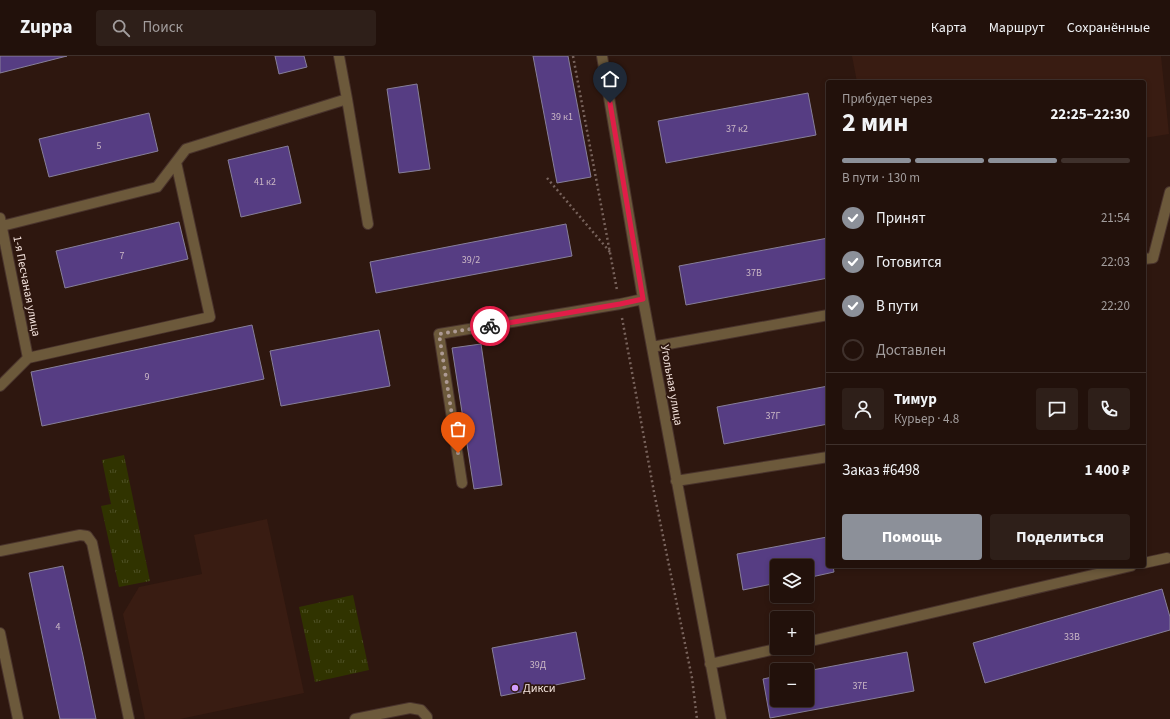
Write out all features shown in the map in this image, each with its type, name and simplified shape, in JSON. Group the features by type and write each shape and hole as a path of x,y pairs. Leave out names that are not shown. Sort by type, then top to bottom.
{"street":[{"path":"339,56 368,224"},
{"name":"Угольная улица","path":"602,56 643,299 721,719"},
{"path":"1,222 157,187 186,149 347,99"},
{"path":"0,386 28,358 210,317 176,162"},
{"path":"1146,260 1153,258 1170,192"},
{"name":"1-я Песчаная улица","path":"1,222 28,358"},
{"path":"462,483 439,334 643,299"},
{"path":"652,347 826,315"},
{"path":"676,481 826,457"},
{"path":"0,551 80,535 87,536 92,543 129,719"},
{"path":"1146,563 1167,558"},
{"path":"814,640 1122,568"},
{"path":"0,633 18,719"},
{"path":"710,664 770,650"},
{"path":"355,719 369,718 410,708 421,710 427,719"}],"path":[{"path":"573,56 654,492 692,678 697,719"},
{"path":"547,178 610,252"}],"shaded area":[{"path":"852,56 1161,56 1169,134 1146,138 1146,80 857,80"},
{"path":"267,519 304,693 180,719 145,719 123,614 139,587 202,574 194,535"}],"green space":[{"path":"124,455 150,581 119,587 101,506 111,504 102,460"},
{"path":"353,595 369,670 315,682 299,607"}],"building":[{"path":"0,56 67,56 0,73"},
{"path":"275,56 304,56 307,67 279,74"},
{"path":"533,56 568,56 591,177 557,183"},
{"path":"417,84 430,169 399,173 387,89"},
{"path":"808,93 816,135 666,163 658,121"},
{"path":"149,113 158,151 49,177 39,139"},
{"path":"288,146 301,203 241,217 228,160"},
{"path":"179,222 188,259 65,288 56,251"},
{"path":"566,224 572,256 376,293 370,262"},
{"path":"826,238 826,278 686,305 679,266"},
{"path":"252,325 264,379 42,426 31,372"},
{"path":"379,330 390,386 281,406 270,351"},
{"path":"481,344 502,485 474,489 452,348"},
{"path":"826,386 826,424 724,444 717,407"},
{"path":"826,537 826,568 833,568 834,572 814,576 814,559 770,559 770,584 743,590 737,554"},
{"path":"63,566 96,719 60,719 29,573"},
{"path":"1162,589 1170,617 1170,630 985,683 973,643"},
{"path":"576,632 585,679 501,696 492,648"},
{"path":"907,652 914,691 770,718 763,679 770,678 770,707 814,707 814,670"}],"way so far":[{"path":"458,453 439,334 490,326"}],"place":[{"name":"Дикси","path":"515,688"}],"route":[{"path":"490,326 643,299 610,103"}]}
